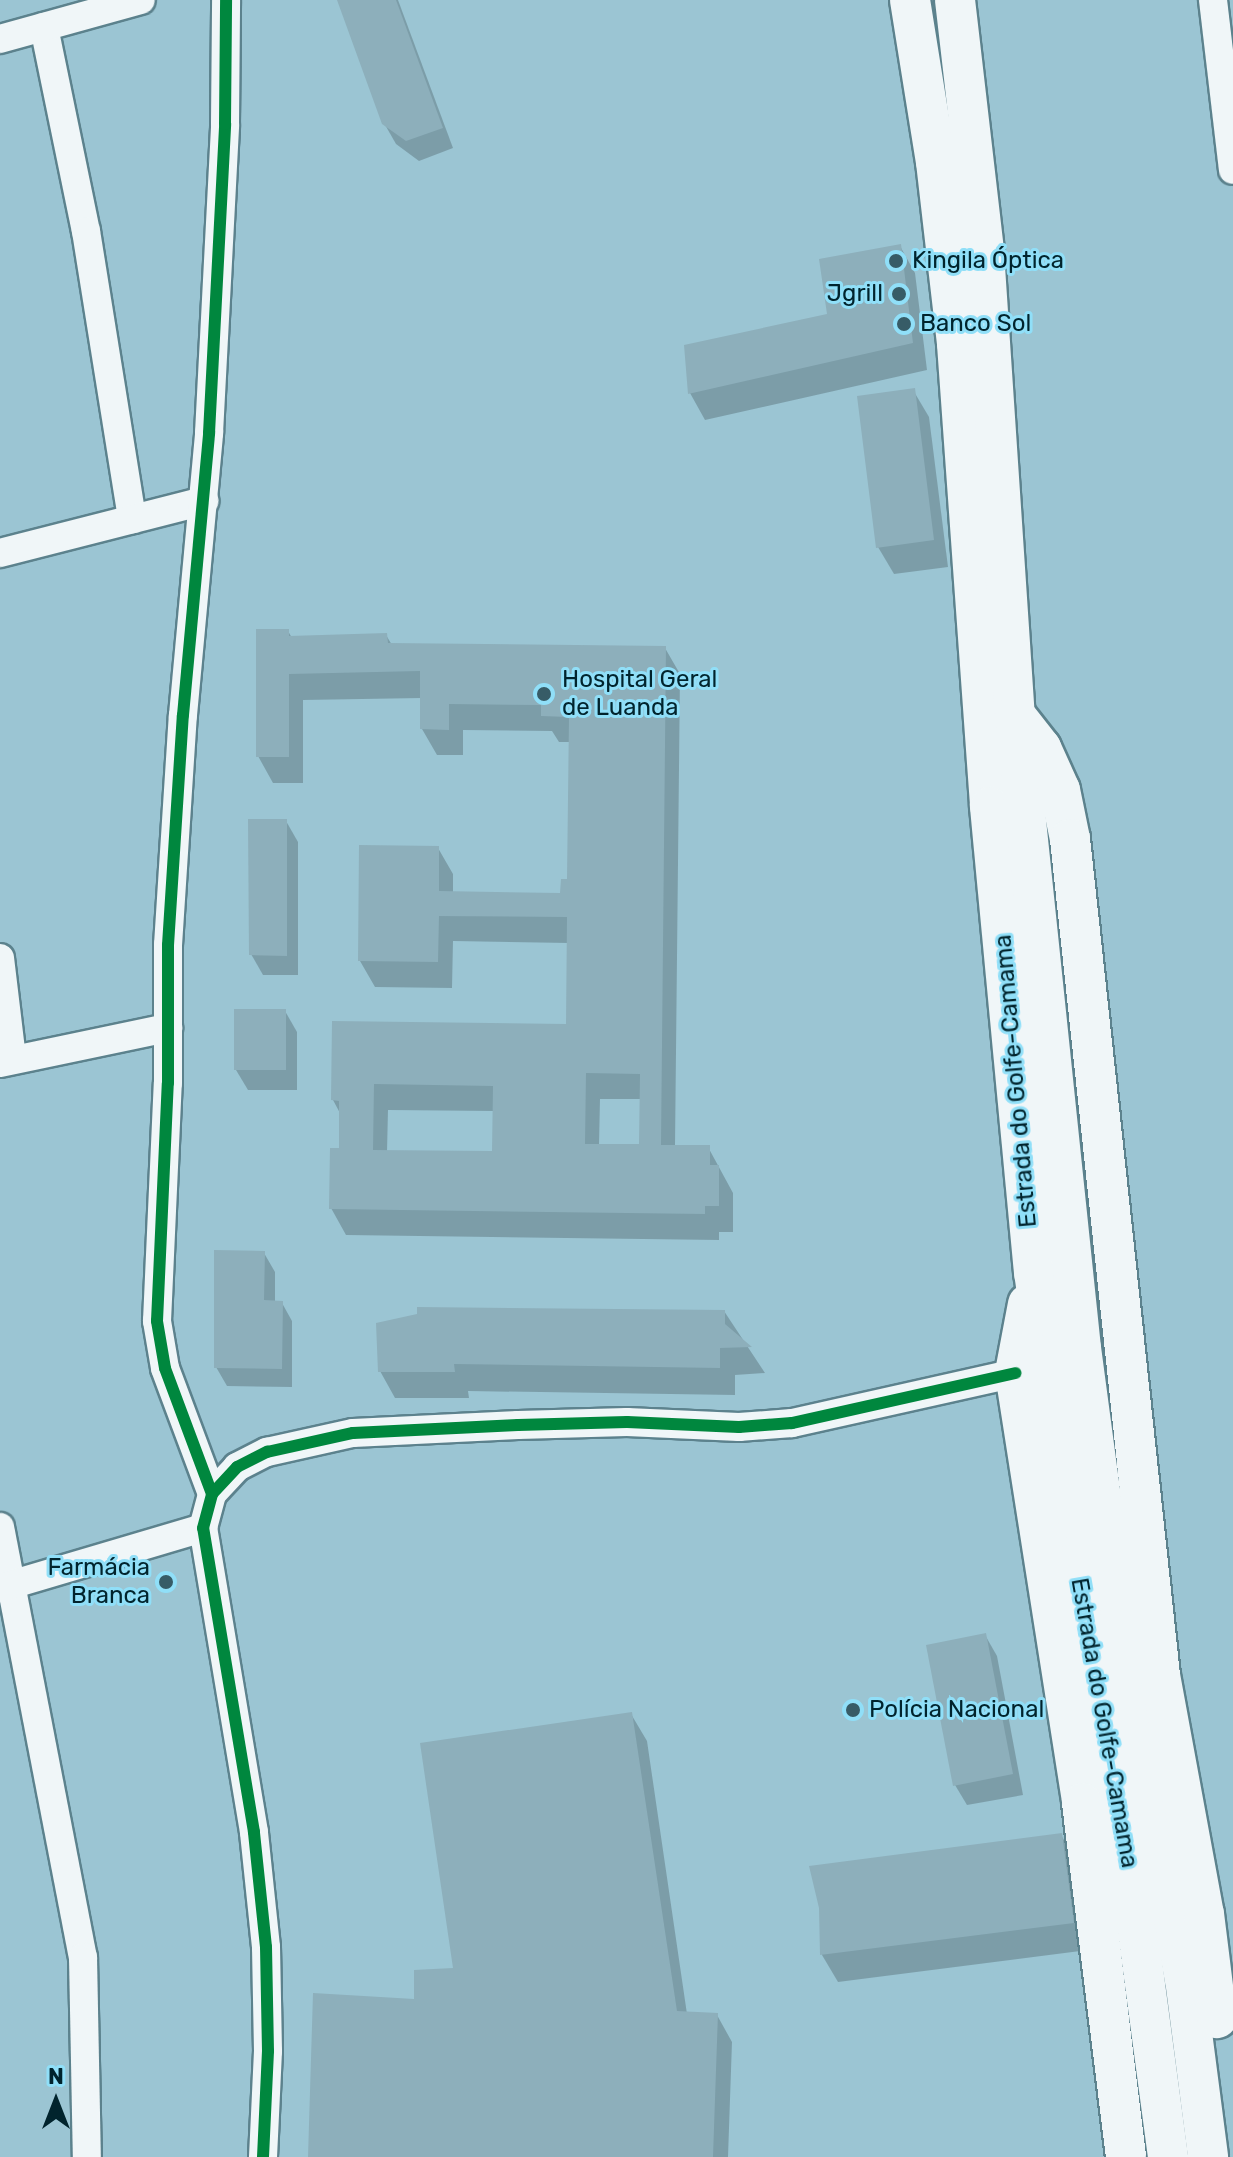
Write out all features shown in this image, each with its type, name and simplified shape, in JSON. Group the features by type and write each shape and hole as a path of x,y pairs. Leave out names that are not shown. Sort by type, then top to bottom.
{"highway":[{"name":"Estrada do Golfe-Camama","path":"910,0 936,162 957,344 990,807 1034,1272 1075,1556 1126,1842 1168,2157"},
{"name":"Estrada do Golfe-Camama","path":"955,0 984,252 1015,715 1083,1364 1102,1505 1185,1979 1208,2157"},
{"path":"1015,715 1041,748 1060,790 1070,839 1160,1675 1204,1914 1223,1986 1231,2157"},
{"path":"1034,1272 1002,1376 1082,1803 1126,2157"}],"street":[{"path":"0,39 141,0"},
{"path":"212,1494 165,1368 157,1321 168,1028 168,945 177,794 204,501 225,124 226,0"},
{"path":"1213,0 1233,170"},
{"path":"44,27 86,231 132,519"},
{"path":"0,553 204,501"},
{"path":"0,958 6,1061 168,1028"},
{"path":"263,2157 268,2051 266,1947 254,1832 203,1528 212,1494 237,1467 267,1452 353,1433 596,1423 739,1427 792,1423 1002,1376"},
{"path":"0,1527 6,1586 83,1957 87,2157"},
{"path":"6,1586 203,1528"}],"building":[{"path":"337,0 396,0 443,128 406,141 382,124"},
{"path":"901,244 913,343 688,394 684,345 827,314 819,259"},
{"path":"915,388 934,540 876,548 857,396"},
{"path":"256,629 289,629 289,636 387,633 388,643 666,646 661,1145 710,1145 710,1165 719,1165 719,1206 705,1206 705,1214 329,1209 330,1148 339,1148 339,1101 331,1100 332,1021 566,1024 567,917 439,916 438,962 358,961 359,845 439,846 439,891 560,893 561,879 567,879 569,717 541,716 541,705 449,704 449,730 420,729 420,671 289,674 289,757 256,757","holes":["586,1073 640,1074 639,1144 585,1144","374,1084 493,1086 492,1151 373,1150"]},
{"path":"248,819 287,819 287,956 249,955"},
{"path":"234,1009 286,1009 286,1070 234,1070"},
{"path":"214,1250 265,1251 264,1300 283,1301 282,1369 214,1368"},
{"path":"417,1307 725,1310 725,1324 752,1347 720,1348 720,1368 454,1364 455,1372 378,1372 376,1323 417,1314"},
{"path":"986,1633 1013,1774 953,1786 926,1645"},
{"path":"632,1712 677,2011 718,2013 713,2157 308,2157 313,1993 414,1999 414,1970 453,1968 420,1743"},
{"path":"1062,1833 1074,1923 820,1955 819,1908 809,1866"}],"cycle path":[{"path":"212,1494 165,1368 157,1321 168,1083 168,945 183,715 209,433 225,124 226,0"},
{"path":"263,2157 268,2051 266,1947 254,1832 203,1528 212,1494 237,1467 267,1452 353,1433 627,1422 739,1427 792,1423 1015,1373"}],"place":[{"name":"Kingila Óptica","path":"896,261"},
{"name":"Jgrill","path":"899,294"},
{"name":"Banco Sol","path":"904,324"},
{"name":"Hospital Geral de Luanda","path":"544,694"},
{"name":"Farmácia Branca","path":"166,1582"},
{"name":"Polícia Nacional","path":"853,1710"}]}
